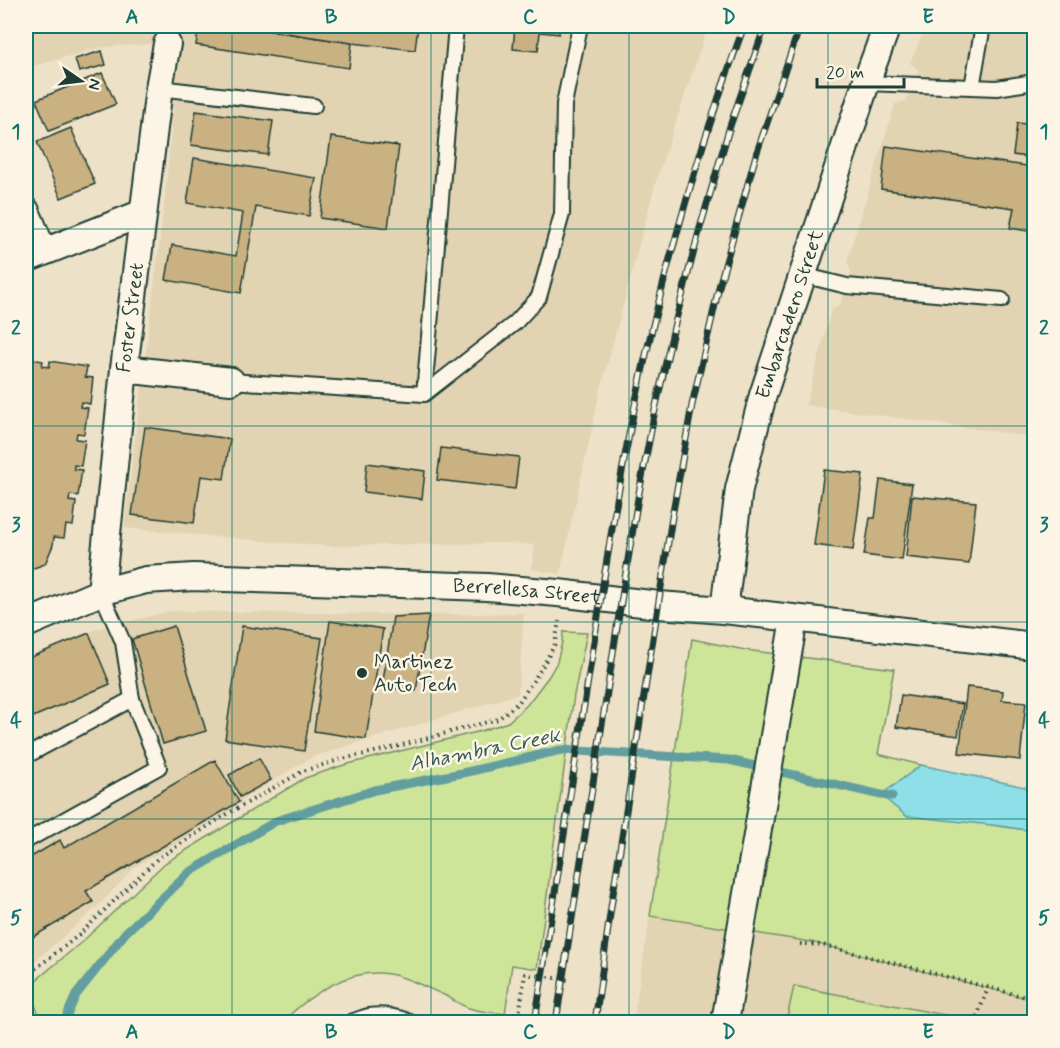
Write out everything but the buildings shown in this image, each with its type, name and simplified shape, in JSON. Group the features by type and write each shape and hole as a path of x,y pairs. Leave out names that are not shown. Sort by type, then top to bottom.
{"street":[{"name":"Embarcadero Street","path":"724,610 739,489 763,395 887,26"},
{"name":"Foster Street","path":"101,592 143,213 159,88 169,35"},
{"path":"26,211 34,255 143,213"},
{"path":"124,369 231,381"},
{"name":"Berrellesa Street","path":"26,624 101,592 146,580 194,577 487,587 724,610 1035,646"},
{"path":"725,1023 794,619"}],"lane":[{"path":"424,394 456,26"},
{"path":"231,381 424,394 515,323 539,297 562,214 564,104 580,26"},
{"path":"972,87 983,26"},
{"path":"866,83 997,88 1035,82"},
{"path":"159,88 314,106"},
{"path":"802,275 846,286 1002,300"},
{"path":"26,841 159,767 132,699 123,642 101,592"},
{"path":"26,756 132,699"},
{"path":"351,1023 371,1016 387,1016 410,1023"}],"path":[{"path":"26,976 79,935 157,859 224,816 303,771 498,718 519,702 541,669 555,644 561,614"},
{"path":"800,944 823,945 1035,999"},
{"path":"518,1023 525,974 570,980"},
{"path":"975,1023 988,988"}],"shaded area":[{"path":"26,26 708,26 656,181 599,396 560,574 532,569 535,545 511,543 327,546 124,528 164,206 179,48 156,44 102,47 26,68"},
{"path":"926,26 1034,26 1034,437 806,405 831,311 841,303 851,272 847,261 895,104 906,101 918,70 910,63"},
{"path":"171,611 429,615 524,613 518,694 312,757 239,802 224,816 136,866 97,907 26,969 26,659 97,629"},
{"path":"650,916 811,942 1034,1000 1034,1022 633,1022"}],"green space":[{"path":"563,632 587,633 574,695 537,969 512,965 505,1014 469,1008 401,977 384,973 368,973 336,983 321,991 282,1022 36,1022 39,1015 28,987 83,941 165,863 305,778 344,765 481,731 508,722 527,705 549,676 557,662"},
{"path":"692,639 745,650 894,669 878,754 921,765 882,795 992,825 1034,831 1034,1000 811,942 650,916"},
{"path":"794,986 950,1016 947,1022 786,1022"}],"water":[{"path":"921,765 1034,789 1034,831 906,816 881,795"}],"waterway":[{"name":"Alhambra Creek","path":"64,1022 76,995 126,932 190,872 276,821 375,790 561,750 729,760 892,796"}],"railway":[{"path":"535,1022 607,559 636,400 683,211 744,26"},
{"path":"556,1022 618,621 655,410 700,228 730,126 765,26"},
{"path":"595,1022 672,517 692,405 720,283 756,155 800,26"}],"place":[{"name":"Martinez Auto Tech","path":"362,673"}]}
